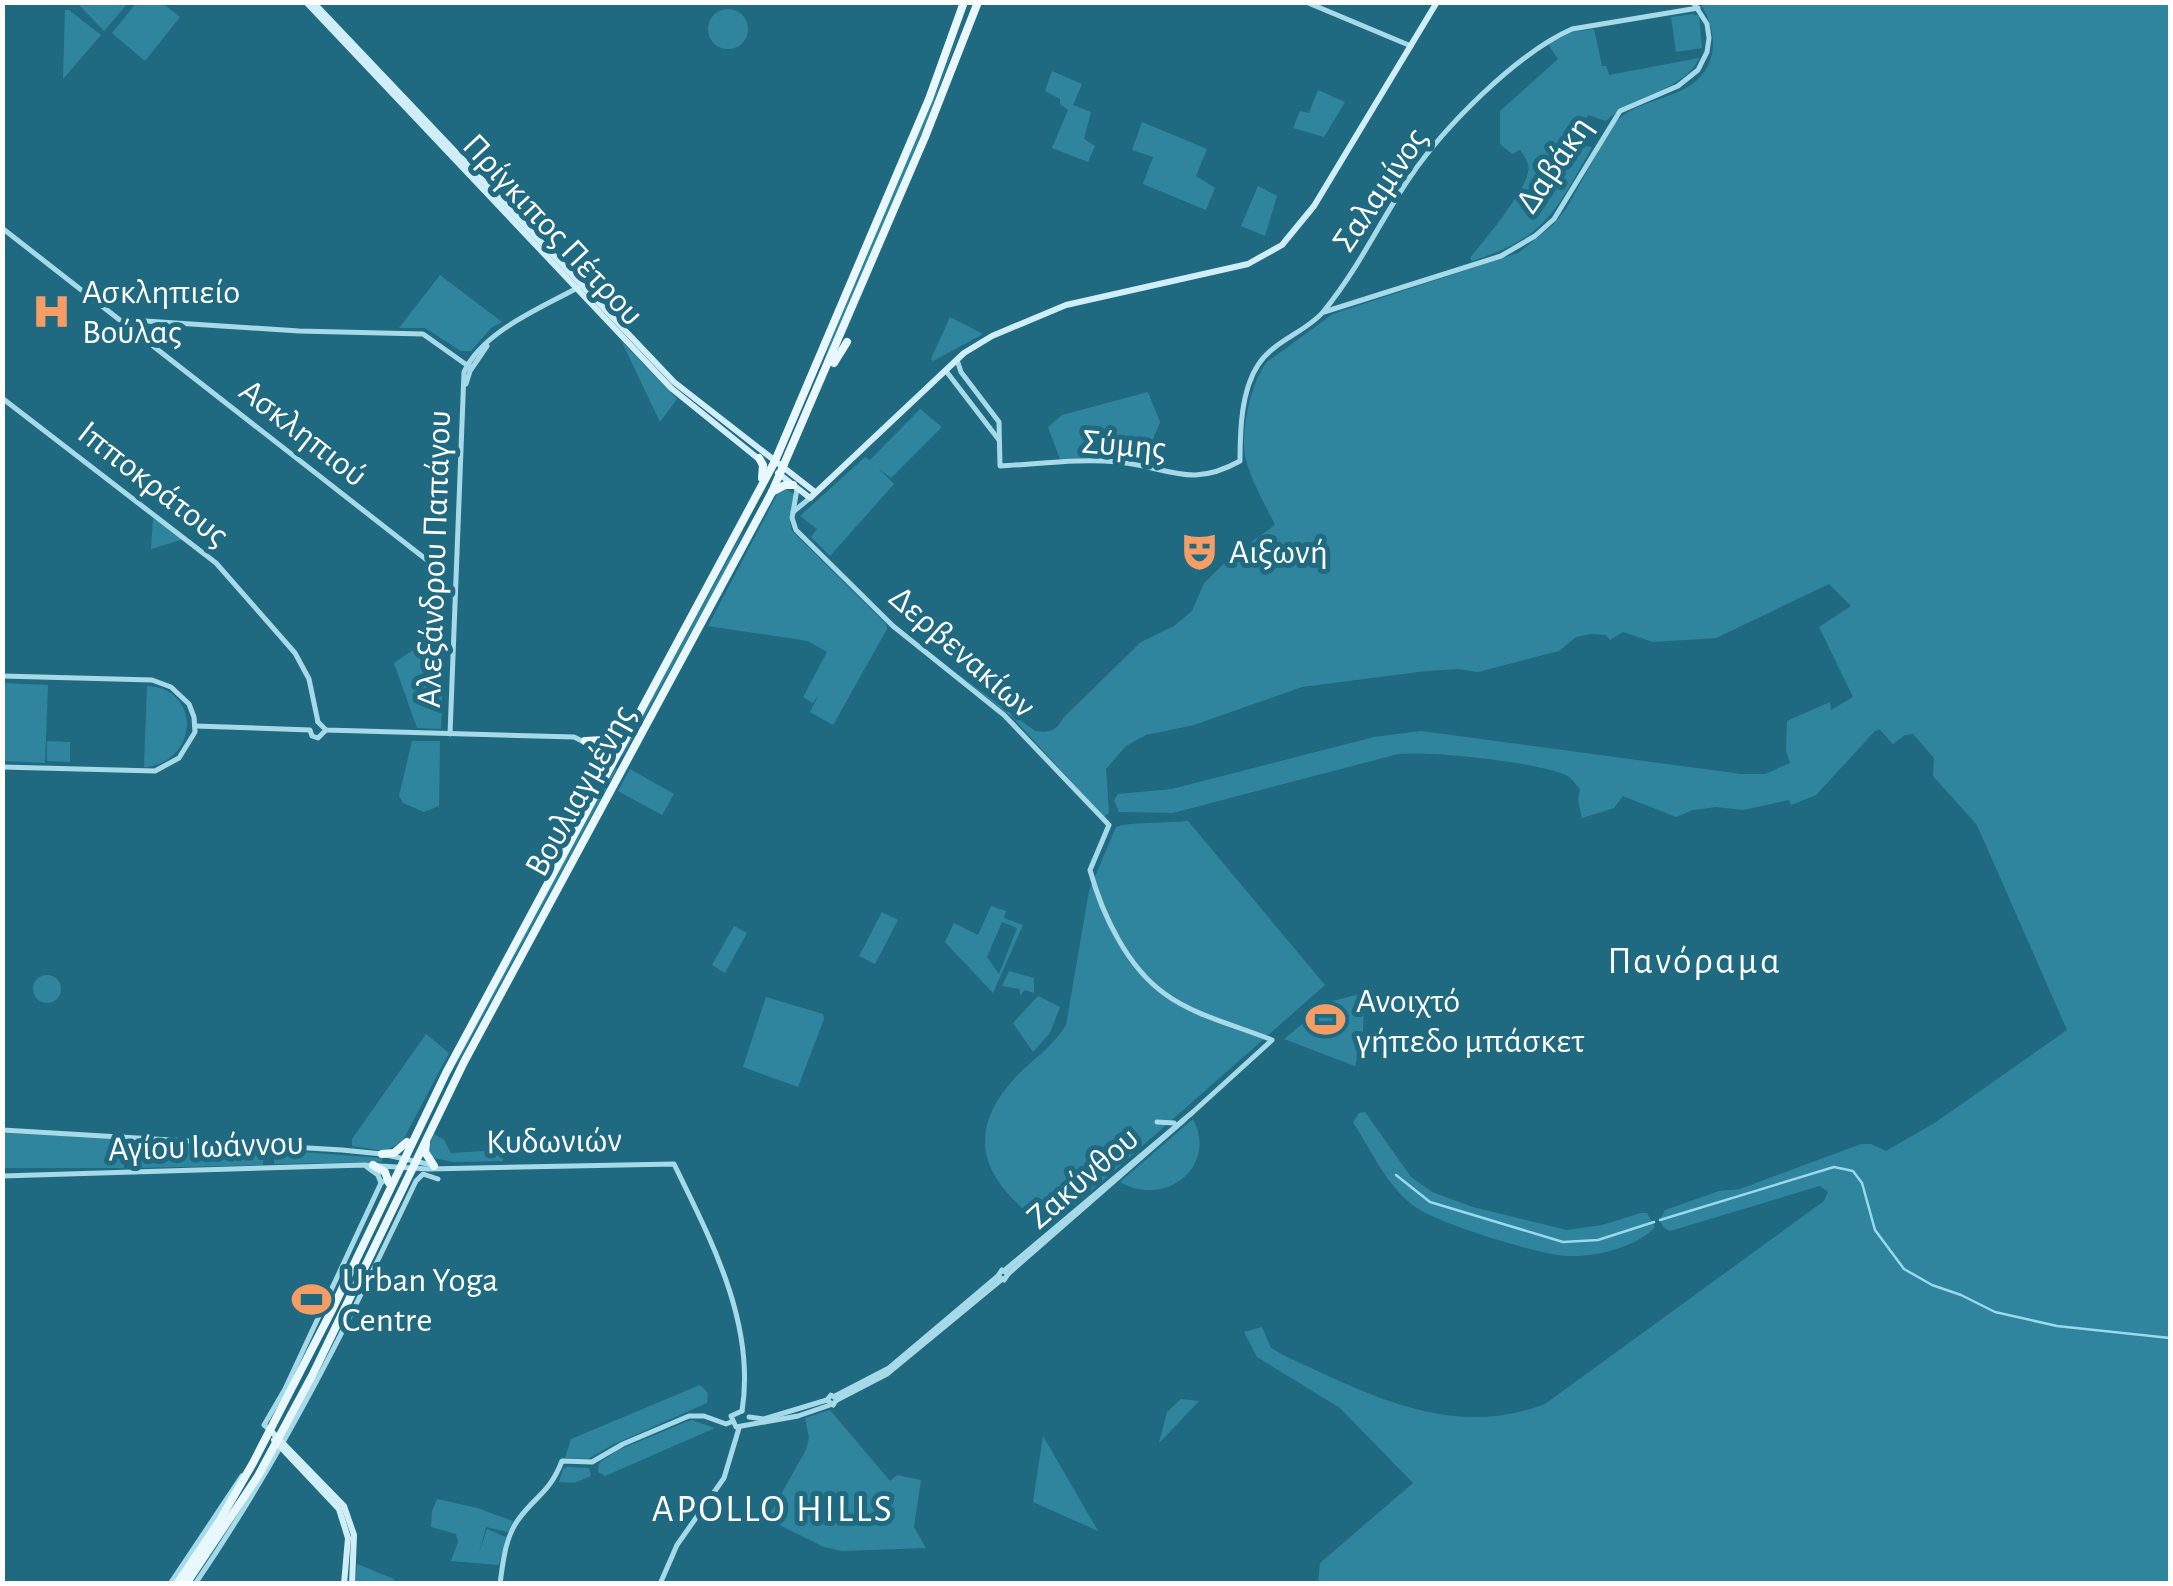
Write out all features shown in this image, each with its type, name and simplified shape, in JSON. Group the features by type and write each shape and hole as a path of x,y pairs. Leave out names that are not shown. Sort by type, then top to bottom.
{"main road":[{"name":"Πρίγκιπος Πέτρου","path":"310,2 678,395 759,458 773,464"},
{"name":"Βουλιαγμένης","path":"186,1584 279,1444 430,1129 620,760 630,732 773,464 929,99 964,2"},
{"name":"Βουλιαγμένης","path":"174,1584 220,1520 253,1462 339,1296 416,1131 772,492 922,145 978,2"},
{"path":"813,495 957,360 992,336 1046,311 1248,264 1282,245 1314,206 1437,2"},
{"path":"922,145 931,140"},
{"name":"Πρίγκιπος Πέτρου","path":"579,287 682,390 782,471"},
{"path":"821,384 847,342"},
{"path":"759,458 763,465 761,486"},
{"path":"782,471 813,495"},
{"path":"782,471 794,486"},
{"path":"772,492 785,484 813,495"},
{"path":"585,741 620,739 630,732"},
{"path":"430,1129 425,1152 434,1166"},
{"path":"382,1154 401,1148 416,1131"},
{"path":"369,1166 385,1180 385,1197"},
{"path":"270,1430 279,1444 344,1506 354,1535 348,1584"}],"street":[{"path":"1306,2 1411,46"},
{"name":"Δαβάκη","path":"1323,312 1501,256 1535,236 1554,218 1620,111 1678,86 1698,70 1709,38 1707,24 1692,6"},
{"name":"Σαλαμίνος","path":"1240,461 1245,404 1258,365 1323,312 1357,266 1410,177 1460,118 1512,68 1557,36 1572,29 1692,6"},
{"name":"Ασκληπιού","path":"2,228 432,564"},
{"path":"470,367 477,354 502,331 579,287"},
{"path":"126,324 130,320 423,334 470,367"},
{"path":"470,367 488,345"},
{"path":"454,354 477,354"},
{"path":"957,360 961,372 999,422 1000,441"},
{"name":"Αλεξάνδρου Παπάγου","path":"450,734 464,376 470,367"},
{"path":"946,371 1000,441"},
{"name":"Ιπποκράτους","path":"2,398 210,556 295,653 308,679 318,722"},
{"name":"Σύμης","path":"1000,441 1000,466 1118,462 1195,478 1240,461"},
{"path":"794,486 798,493 794,512"},
{"path":"794,512 813,495"},
{"name":"Δερβενακίων","path":"794,512 796,530 874,609 1004,715 1108,825 1090,870 1127,954 1148,980 1168,996 1272,1040"},
{"path":"2,676 158,682 184,697 193,712 195,726 182,755 172,764 155,770 2,767"},
{"path":"195,726 310,730 318,722 326,730 574,737 620,760"},
{"path":"310,730 318,738 326,730"},
{"name":"Ζακύνθου","path":"1006,1272 1172,1133 1272,1040"},
{"name":"Ζακύνθου","path":"1006,1272 1187,1117"},
{"path":"1161,1136 1159,1123 1177,1122"},
{"path":"2,1130 382,1154 400,1166 385,1180 264,1425 270,1430"},
{"name":"Κυδωνιών","path":"400,1166 674,1164 715,1253 744,1341 742,1411"},
{"name":"Αγίου Ιωάννου","path":"2,1176 400,1166"},
{"path":"194,1584 240,1518 353,1312 416,1181 423,1174 438,1179"},
{"path":"660,1584 677,1545 724,1478 739,1428 748,1421 798,1416 887,1374 1000,1278 1000,1271 1006,1272"},
{"path":"731,1422 733,1414 742,1411 748,1421"},
{"path":"500,1584 504,1554 518,1520 554,1483 562,1461 592,1462 689,1416 731,1422"},
{"path":"731,1422 739,1428"}],"shaded area":[{"path":"77,2 128,3 104,31"},
{"path":"137,2 162,3 180,17 145,61 112,33"},
{"path":"970,3 929,116 821,373 827,350"},
{"path":"1700,3 2170,3 2170,1583 1318,1583 1320,1563 1413,1483 1340,1408 1257,1357 1244,1332 1262,1327 1271,1348 1283,1355 1411,1408 1476,1417 1510,1414 1545,1404 1824,1201 1828,1192 1820,1186 1670,1231 1660,1220 1665,1210 1719,1191 1740,1189 1861,1144 1886,1151 1936,1122 2067,1030 1977,825 1933,776 1934,758 1913,734 1893,744 1879,729 1875,731 1816,795 1791,805 1789,800 1743,810 1716,807 1676,817 1623,796 1614,808 1582,818 1580,789 1566,775 1505,761 1434,754 1398,754 1173,813 1119,812 1114,800 1118,794 1172,789 1374,737 1421,731 1765,774 1790,763 1786,750 1787,721 1830,702 1831,710 1853,697 1819,627 1851,606 1829,584 1716,638 1653,642 1623,632 1610,640 1606,635 1591,634 1576,637 1559,651 1478,672 1426,671 1302,687 1194,725 1146,735 1126,746 1106,769 1109,813 1104,817 1012,717 944,664 1035,731 1049,731 1141,642 1174,626 1192,611 1204,583 1233,555 1275,525 1244,450 1251,395 1267,362 1333,314 1518,253 1553,225 1614,123 1638,107 1684,89 1704,72 1713,50 1713,38"},
{"path":"728,9 742,15 748,29 742,43 728,49 714,43 708,29 714,15"},
{"path":"65,10 101,35 63,79"},
{"path":"1699,16 1702,48 1676,52 1671,17"},
{"path":"1594,29 1602,66 1606,66 1609,75 1699,58 1682,78 1606,121 1588,115 1578,134 1587,140 1586,146 1592,147 1546,219 1517,242 1472,261 1470,258 1520,191 1528,172 1528,163 1520,150 1512,154 1500,144 1500,111 1558,59 1548,44 1572,32"},
{"path":"1052,71 1082,84 1073,105 1091,112 1084,139 1095,146 1088,162 1052,148 1068,110 1060,99 1045,91"},
{"path":"1318,90 1345,102 1324,137 1293,128 1300,111 1309,113"},
{"path":"1142,122 1207,149 1196,176 1215,188 1206,210 1143,184 1153,157 1132,150"},
{"path":"1258,186 1277,196 1265,236 1241,226"},
{"path":"440,275 502,322 491,328 471,351 461,351 425,328 399,328"},
{"path":"950,317 983,334 933,361 931,359"},
{"path":"622,342 677,399 660,422"},
{"path":"1148,392 1160,422 1144,462 1108,457 1060,459 1048,427 1062,415"},
{"path":"920,409 942,427 891,478 878,468 894,484 830,556 811,537 817,529 800,516 865,457 870,460"},
{"path":"786,489 794,494 789,518 792,531 887,629 833,725 810,712 819,694 813,703 803,697 827,652 808,641 708,626 778,493"},
{"path":"153,518 184,539 151,549"},
{"path":"745,528 728,566 622,757 623,751"},
{"path":"445,628 441,729 417,728 394,663"},
{"path":"3,683 48,685 45,763 3,761"},
{"path":"147,686 177,698 187,724 177,751 164,761 144,767"},
{"path":"47,741 70,742 70,762 47,761"},
{"path":"412,741 440,741 439,806 424,812 403,803 399,796"},
{"path":"617,769 456,1066 467,1041"},
{"path":"630,769 674,794 662,815 618,791"},
{"path":"1188,821 1325,985 1048,1229 1013,1199 990,1167 985,1149 993,1109 1007,1087 1066,1025 1089,891 1116,827"},
{"path":"991,906 1006,911 1004,918 1023,925 993,993 945,942 954,923 978,935","holes":["1002,922 1017,928 999,974 987,957"]},
{"path":"882,912 898,920 875,964 859,956"},
{"path":"734,926 747,933 725,973 712,965"},
{"path":"1009,971 1034,978 1034,993 1025,990 1020,995 1020,989 1002,986"},
{"path":"47,975 57,979 61,989 57,999 47,1003 37,999 33,989 37,979"},
{"path":"1364,993 1363,1034 1355,1066 1284,1039 1329,1002"},
{"path":"1038,996 1060,1007 1050,1033 1033,1052 1013,1023"},
{"path":"766,997 823,1014 798,1087 743,1067"},
{"path":"426,1034 449,1053 402,1142 385,1151 352,1146 352,1139"},
{"path":"1365,1112 1411,1177 1432,1192 1473,1207 1567,1230 1641,1213 1647,1213 1655,1227 1638,1240 1615,1249 1570,1256 1515,1245 1429,1215 1407,1200 1389,1180 1353,1122 1359,1113"},
{"path":"1193,1119 1199,1137 1198,1153 1183,1178 1154,1190 1120,1182"},
{"path":"3,1133 125,1139 124,1168 3,1168"},
{"path":"434,1134 444,1140 451,1153 502,1150 503,1161 454,1162 433,1158 428,1149"},
{"path":"133,1140 264,1149 263,1165 136,1168 132,1164"},
{"path":"275,1150 382,1158 382,1162 274,1164"},
{"path":"700,1385 708,1393 707,1403 588,1459 565,1458 571,1439"},
{"path":"1181,1399 1199,1401 1159,1443 1167,1412"},
{"path":"830,1410 890,1481 897,1475 921,1480 914,1527 926,1548 842,1551 824,1547 767,1519 806,1450 809,1438 805,1418"},
{"path":"691,1420 715,1428 605,1476 598,1472 599,1463 618,1450"},
{"path":"1043,1436 1098,1531 1033,1502"},
{"path":"567,1467 589,1468 591,1476 574,1483 559,1482"},
{"path":"437,1499 513,1521 508,1532 486,1527 479,1553 487,1529 506,1537 499,1565 451,1561 458,1542 456,1534 431,1527"},
{"path":"357,1564 394,1579 394,1583 355,1584"}],"waterway":[{"path":"1660,1220 1834,1167 1853,1171 1862,1183 1875,1230 1904,1269 1932,1285 1995,1312 2057,1326 2170,1338"},
{"path":"1396,1175 1430,1202 1563,1242 1598,1240 1654,1222"}],"place":[{"name":"Ασκληπιείο Βούλας","path":"52,311"},
{"name":"Αιξωνή","path":"1199,551"},
{"name":"Ανοιχτό γήπεδο μπάσκετ","path":"1326,1020"},
{"name":"Urban Yoga Centre","path":"312,1299"}],"district":[{"name":"Πανόραμα","path":"1695,960"},
{"name":"APOLLO HILLS","path":"773,1508"}]}
